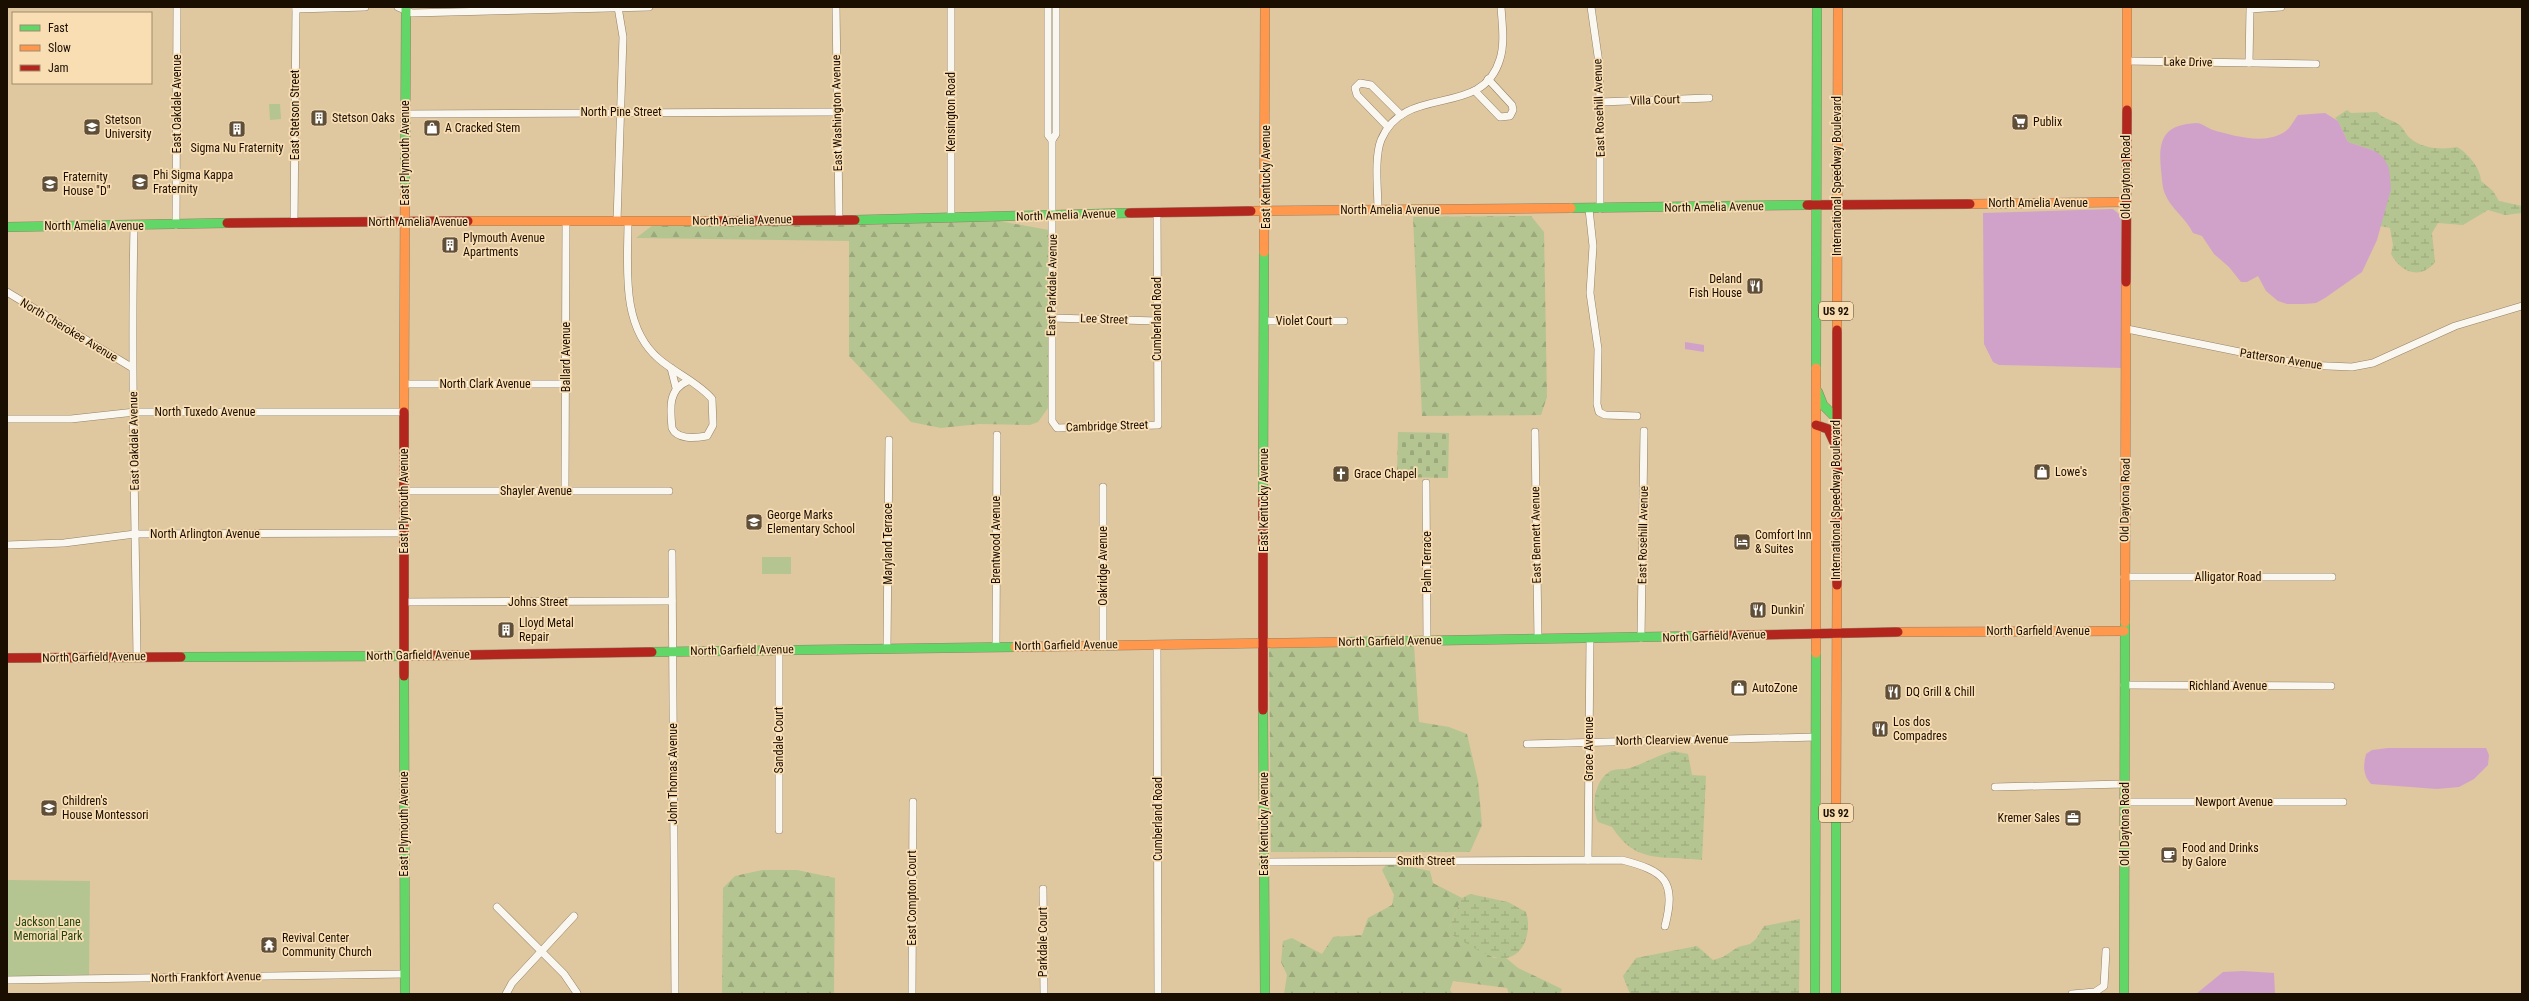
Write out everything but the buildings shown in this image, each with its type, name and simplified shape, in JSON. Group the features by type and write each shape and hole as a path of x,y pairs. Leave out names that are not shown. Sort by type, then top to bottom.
{"main road":[{"name":"East Kentucky Avenue","path":"1265,994 1263,642 1266,7"},
{"name":"International Speedway Boulevard","path":"1815,994 1817,7"},
{"path":"1831,7 1838,25"},
{"name":"International Speedway Boulevard","path":"1836,994 1836,204 1838,7"},
{"name":"Old Daytona Road","path":"2124,994 2124,577 2127,329 2125,202 2127,7"},
{"name":"East Plymouth Avenue","path":"403,8 405,114 403,533 405,994"},
{"name":"North Amelia Avenue","path":"7,227 405,221 566,222 1053,217 1157,212 1600,209 1836,204 2125,202"},
{"path":"1816,390 1823,405 1836,418"},
{"path":"1816,425 1828,428 1836,446"},
{"name":"North Garfield Avenue","path":"7,658 137,656 403,656 779,649 1427,641 1538,638 1590,639 1836,632 2124,631"}],"street":[{"name":"East Oakdale Avenue","path":"176,225 177,7"},
{"path":"296,8 365,7"},
{"path":"618,7 623,37 618,221"},
{"path":"403,8 412,13 649,7"},
{"name":"East Washington Avenue","path":"836,7 839,218"},
{"name":"Kensington Road","path":"951,7 951,217"},
{"name":"East Parkdale Avenue","path":"1048,7 1048,135 1052,140"},
{"name":"East Parkdale Avenue","path":"1056,7 1056,134 1052,140 1052,421 1057,428"},
{"path":"1378,210 1378,151 1381,140 1388,127 1401,114 1421,104 1455,99 1475,91 1488,79 1500,59 1501,7"},
{"name":"East Rosehill Avenue","path":"1591,7 1599,63 1600,209"},
{"path":"2249,63 2250,9 2281,7"},
{"name":"East Stetson Street","path":"294,223 296,8"},
{"name":"Lake Drive","path":"2127,61 2316,64"},
{"path":"1475,91 1500,117 1510,116 1513,110 1512,105 1488,79"},
{"path":"1388,127 1357,95 1355,88 1360,83 1371,85 1401,114"},
{"name":"Villa Court","path":"1600,102 1709,98"},
{"name":"North Pine Street","path":"405,114 837,112"},
{"path":"1589,209 1593,246 1590,293 1598,349 1597,404 1599,412 1605,414 1637,416"},
{"name":"Cumberland Road","path":"1157,212 1158,425"},
{"path":"628,221 628,282 635,322 645,347 712,400 713,425 707,436 680,437 674,432 672,403 676,388 671,368"},
{"name":"Ballard Avenue","path":"565,492 566,222"},
{"name":"East Oakdale Avenue","path":"134,226 132,367 135,412 137,656"},
{"name":"North Cherokee Avenue","path":"7,292 132,367"},
{"name":"Patterson Avenue","path":"2127,329 2304,365 2352,367 2373,363 2455,326 2522,306"},
{"name":"Lee Street","path":"1052,318 1157,321"},
{"name":"Violet Court","path":"1265,321 1344,321"},
{"path":"676,388 688,381"},
{"name":"North Clark Avenue","path":"404,384 566,384"},
{"name":"North Tuxedo Avenue","path":"7,419 71,419 135,412 404,412"},
{"name":"Cambridge Street","path":"1057,428 1158,425"},
{"name":"East Rosehill Avenue","path":"1641,638 1644,431"},
{"name":"East Bennett Avenue","path":"1535,432 1538,638"},
{"name":"Brentwood Avenue","path":"996,646 997,435"},
{"name":"Maryland Terrace","path":"887,648 889,440"},
{"name":"Palm Terrace","path":"1426,483 1427,641"},
{"name":"Oakridge Avenue","path":"1103,487 1103,645"},
{"name":"Shayler Avenue","path":"404,491 670,491"},
{"name":"North Arlington Avenue","path":"7,545 64,543 135,534 403,533"},
{"name":"John Thomas Avenue","path":"672,553 675,994"},
{"name":"Alligator Road","path":"2124,577 2332,577"},
{"name":"Johns Street","path":"404,602 672,601"},
{"name":"Grace Avenue","path":"1588,860 1590,639"},
{"name":"Cumberland Road","path":"1157,645 1158,994"},
{"name":"Sandale Court","path":"779,649 779,830"},
{"name":"Richland Avenue","path":"2124,685 2331,686"},
{"name":"North Clearview Avenue","path":"1527,744 1816,737"},
{"path":"1995,786 2124,784"},
{"name":"East Compton Court","path":"912,994 913,802"},
{"name":"Newport Avenue","path":"2124,802 2343,802"},
{"name":"Smith Street","path":"1264,862 1622,860 1644,866 1661,874 1667,884 1670,907 1666,926"},
{"name":"Parkdale Court","path":"1043,889 1044,994"},
{"path":"497,907 564,974 577,993"},
{"path":"506,994 512,983 574,916"},
{"path":"2072,994 2095,992 2104,986 2106,951"},
{"name":"North Frankfort Avenue","path":"7,980 405,974"}],"green space":[{"path":"269,104 280,104 281,119 270,120"},
{"path":"2347,110 2351,113 2377,112 2384,118 2398,124 2410,138 2420,144 2433,148 2457,147 2473,162 2479,171 2481,181 2493,191 2499,201 2522,206 2522,213 2505,215 2488,210 2463,225 2438,223 2432,233 2435,262 2430,268 2424,271 2412,272 2406,270 2395,261 2391,254 2393,245 2390,228 2380,226 2375,151 2348,142 2338,121 2335,118"},
{"path":"1531,216 1544,232 1547,397 1541,415 1422,416 1413,217"},
{"path":"999,221 1049,230 1048,408 1038,422 1030,425 979,424 941,428 911,422 849,356 849,241 636,238 653,225"},
{"path":"1398,432 1449,433 1448,478 1397,477"},
{"path":"762,557 791,557 791,574 762,574"},
{"path":"1414,645 1419,722 1449,727 1467,734 1478,781 1482,825 1470,852 1271,852 1269,646"},
{"path":"1673,751 1688,754 1692,775 1706,776 1702,860 1651,856 1640,853 1621,839 1612,827 1598,822 1596,816 1594,802 1595,795 1604,776 1614,770 1630,768"},
{"path":"1386,865 1402,865 1430,871 1433,883 1462,898 1449,928 1494,958 1505,957 1518,968 1562,989 1560,994 1509,994 1507,988 1453,981 1450,990 1453,994 1284,994 1287,975 1281,962 1283,941 1292,938 1322,954 1333,937 1362,935 1368,918 1392,905 1394,895 1382,870"},
{"path":"762,870 797,870 835,878 834,994 722,994 723,888 735,876"},
{"name":"Jackson Lane Memorial Park","path":"7,880 90,881 89,976 7,977"},
{"path":"1470,894 1508,902 1526,912 1528,929 1523,945 1518,952 1512,956 1504,958 1494,957 1478,950 1452,935 1449,928 1462,898"},
{"path":"1800,919 1799,994 1630,994 1623,976 1636,958 1697,946 1713,960 1723,957 1738,947 1750,944 1756,939 1764,926"}],"shaded area":[{"path":"2325,113 2338,121 2348,142 2375,151 2383,157 2389,168 2391,189 2377,240 2362,272 2316,303 2287,304 2278,301 2266,291 2258,276 2247,282 2241,282 2229,267 2214,254 2202,236 2193,233 2187,223 2171,204 2164,191 2160,159 2162,142 2165,136 2176,127 2196,123 2231,135 2261,139 2270,138 2287,130 2298,115"},
{"path":"2113,209 2121,216 2123,368 1999,365 1993,362 1984,344 1983,213"},
{"path":"1685,342 1704,345 1704,352 1685,349"},
{"path":"2388,748 2486,748 2489,755 2488,765 2474,779 2459,787 2437,789 2371,784 2366,777 2364,770 2366,754 2372,750"},
{"path":"2243,971 2274,973 2275,994 2196,994 2223,972"}],"traffic: fast":[{"path":"405,192 406,7"},
{"path":"1816,368 1817,7"},
{"path":"1571,208 1807,205"},
{"path":"855,220 1129,213"},
{"path":"7,227 227,223"},
{"path":"1263,499 1264,252"},
{"path":"1818,392 1823,405 1836,418"},
{"path":"2124,994 2125,622"},
{"path":"1346,642 1700,636"},
{"path":"652,652 1015,647"},
{"path":"1815,994 1816,653"},
{"path":"181,657 409,656"},
{"path":"404,676 405,994"},
{"path":"1263,710 1265,994"},
{"path":"1836,813 1836,994"}],"traffic: slow":[{"path":"1264,252 1265,7"},
{"path":"1837,330 1838,7"},
{"path":"2127,7 2127,110"},
{"path":"404,412 405,192"},
{"path":"1970,204 2125,202"},
{"path":"1251,211 1571,208"},
{"path":"468,221 721,221"},
{"path":"2125,622 2126,282"},
{"path":"1816,368 1816,653"},
{"path":"1836,813 1837,585"},
{"path":"1898,632 2124,631"},
{"path":"1015,647 1346,642"}],"traffic: jam":[{"path":"2126,282 2127,110"},
{"path":"1807,205 1970,204"},
{"path":"1129,213 1251,211"},
{"path":"721,221 855,220"},
{"path":"227,223 468,221"},
{"path":"1837,330 1837,585"},
{"path":"404,412 404,676"},
{"path":"1816,425 1828,429 1834,442"},
{"path":"1263,499 1263,710"},
{"path":"1700,636 1898,632"},
{"path":"409,656 652,652"},
{"path":"7,658 181,657"}],"place":[{"name":"Stetson Oaks","path":"319,118"},
{"name":"Publix","path":"2020,122"},
{"name":"Stetson University","path":"92,127"},
{"name":"A Cracked Stem","path":"432,128"},
{"name":"Sigma Nu Fraternity","path":"237,129"},
{"name":"Phi Sigma Kappa Fraternity","path":"140,182"},
{"name":"Fraternity House \"D\"","path":"50,184"},
{"name":"Plymouth Avenue Apartments","path":"450,245"},
{"name":"Deland Fish House","path":"1755,286"},
{"name":"Lowe's","path":"2042,472"},
{"name":"Grace Chapel","path":"1341,474"},
{"name":"George Marks Elementary School","path":"754,522"},
{"name":"Comfort Inn & Suites","path":"1742,542"},
{"name":"Dunkin'","path":"1758,610"},
{"name":"Lloyd Metal Repair","path":"506,630"},
{"name":"AutoZone","path":"1739,688"},
{"name":"DQ Grill & Chill","path":"1893,692"},
{"name":"Los dos Compadres","path":"1880,729"},
{"name":"Children's House Montessori","path":"49,808"},
{"name":"Kremer Sales","path":"2073,818"},
{"name":"Food and Drinks by Galore","path":"2169,855"},
{"name":"Revival Center Community Church","path":"269,945"}]}
